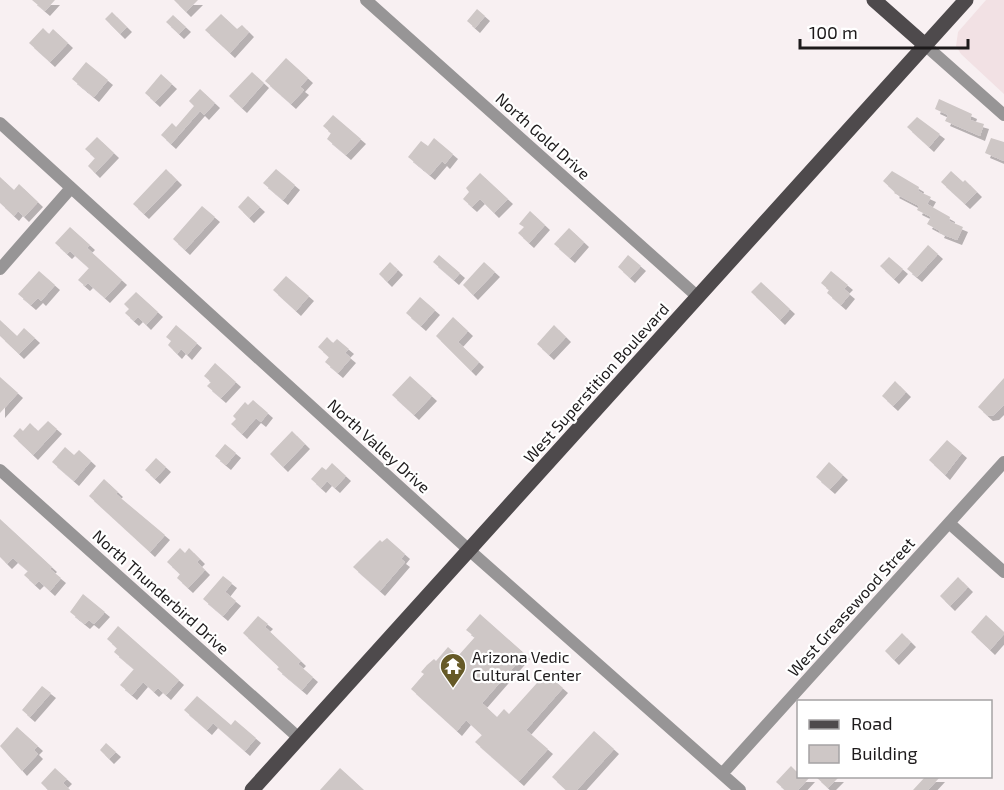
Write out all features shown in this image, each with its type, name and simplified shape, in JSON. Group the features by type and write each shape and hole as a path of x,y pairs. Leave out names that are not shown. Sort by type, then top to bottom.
{"main road":[{"path":"874,0 925,45"},
{"name":"West Superstition Boulevard","path":"252,790 966,0"}],"street":[{"name":"North Gold Drive","path":"366,0 698,297"},
{"path":"925,45 1004,115"},
{"name":"North Valley Drive","path":"0,123 469,550 740,790"},
{"path":"0,269 72,188"},
{"name":"West Greasewood Street","path":"723,774 1004,462"},
{"name":"North Thunderbird Drive","path":"0,470 299,738"},
{"path":"948,523 1004,572"}],"shaded area":[{"path":"986,0 1004,0 1004,94 961,54 956,46 958,32"}],"building":[{"path":"32,0 55,0 45,11"},
{"path":"174,0 198,0 186,12"},
{"path":"477,9 485,16 475,28 467,21"},
{"path":"112,12 127,27 120,34 105,19"},
{"path":"221,14 237,29 242,25 249,32 230,53 205,30"},
{"path":"173,15 186,27 179,34 166,22"},
{"path":"43,28 49,34 53,29 68,43 50,62 29,43"},
{"path":"286,58 308,78 300,87 304,90 291,104 265,81"},
{"path":"86,62 108,80 94,97 72,79"},
{"path":"252,72 264,83 242,108 229,96"},
{"path":"161,74 172,84 155,102 145,93"},
{"path":"200,89 215,103 204,115 200,111 171,144 161,135 172,123 176,127 194,106 189,101"},
{"path":"939,99 972,114 970,120 984,124 980,136 945,121 948,115 935,109"},
{"path":"333,115 361,139 346,155 327,139 331,133 323,126"},
{"path":"917,117 940,134 929,147 907,127"},
{"path":"97,137 114,153 95,173 88,166 95,158 85,149"},
{"path":"434,138 453,154 445,164 442,161 430,175 408,157 421,141 428,146"},
{"path":"991,138 1004,142 1004,161 985,153"},
{"path":"166,169 177,180 144,214 133,204"},
{"path":"276,169 295,185 283,200 263,183"},
{"path":"892,171 919,187 918,191 931,197 927,204 950,217 949,221 963,227 957,240 939,233 940,231 927,224 931,217 917,210 919,206 894,193 883,181"},
{"path":"951,171 977,192 965,204 941,182"},
{"path":"480,173 508,199 494,213 480,199 472,207 463,199 469,192 466,188"},
{"path":"0,177 14,190 19,184 38,202 24,217 18,211 14,216 0,203"},
{"path":"248,196 260,207 249,218 238,207"},
{"path":"202,206 215,217 185,250 173,239"},
{"path":"530,211 545,225 529,243 518,233 524,227 519,224"},
{"path":"70,227 90,245 87,248 122,280 105,298 88,283 85,286 78,280 89,268 70,251 67,254 55,243"},
{"path":"569,228 584,242 570,258 554,244"},
{"path":"928,245 938,254 917,277 907,269"},
{"path":"439,255 460,273 454,280 433,262"},
{"path":"628,255 641,266 630,278 618,267"},
{"path":"889,257 903,269 894,279 880,266"},
{"path":"390,262 398,270 387,282 379,274"},
{"path":"484,262 495,272 473,295 463,285"},
{"path":"39,271 55,285 41,301 38,298 31,305 18,294"},
{"path":"831,271 848,285 844,289 850,294 841,305 827,293 829,290 821,283"},
{"path":"286,276 309,296 296,311 273,290"},
{"path":"761,282 790,309 780,320 751,292"},
{"path":"136,292 158,312 146,325 138,317 134,321 125,313 129,309 124,304"},
{"path":"420,297 435,310 421,326 406,313"},
{"path":"453,317 468,331 458,342 479,362 471,371 436,336"},
{"path":"0,320 17,336 24,328 35,338 19,354 0,336"},
{"path":"176,325 197,343 187,355 181,349 177,354 168,345 171,341 166,337"},
{"path":"554,325 566,337 549,355 537,344"},
{"path":"327,337 333,343 337,339 349,349 345,353 351,358 338,373 325,362 329,357 318,347"},
{"path":"215,363 236,382 221,398 207,386 211,382 204,376"},
{"path":"410,376 432,396 414,415 392,395"},
{"path":"0,377 18,393 0,413"},
{"path":"1004,378 1004,405 994,415 988,416 978,407"},
{"path":"895,381 906,392 893,406 882,396"},
{"path":"253,400 268,413 261,422 256,418 242,434 231,424 236,419 233,416 245,402 248,405"},
{"path":"48,421 57,429 33,455 13,436 20,428 23,431 30,423 38,431"},
{"path":"292,431 305,444 283,467 270,454"},
{"path":"947,440 962,453 945,475 929,460"},
{"path":"225,444 236,453 226,465 215,456"},
{"path":"65,447 74,455 79,450 91,461 74,481 52,462"},
{"path":"156,458 166,467 155,479 145,470"},
{"path":"829,462 843,475 830,489 816,477"},
{"path":"332,463 346,476 335,488 327,481 321,488 311,479 322,467 326,470"},
{"path":"104,479 118,492 116,494 165,535 150,552 89,496"},
{"path":"0,519 61,578 50,591 39,581 35,585 24,575 28,571 13,558 7,564 0,557"},
{"path":"387,538 405,554 401,559 405,562 380,591 353,567 380,540 382,542"},
{"path":"180,548 185,553 189,548 200,559 197,562 205,570 188,588 177,578 180,574 167,562"},
{"path":"223,576 232,583 225,592 236,601 223,616 203,599"},
{"path":"958,577 968,587 950,606 940,596"},
{"path":"83,594 105,612 94,624 89,620 85,624 70,612"},
{"path":"480,614 525,654 482,703 497,717 504,709 509,714 546,673 563,688 526,730 548,749 519,781 475,742 482,735 466,720 457,731 411,689 424,674 421,672 427,665 434,659 436,661 448,647 458,656 475,637 466,630"},
{"path":"986,615 1004,632 990,650 971,632"},
{"path":"258,616 268,624 265,627 301,661 298,664 313,677 302,690 277,669 279,667 243,633"},
{"path":"118,626 179,680 166,695 158,688 154,692 143,682 132,695 120,685 134,669 114,652 117,648 107,639"},
{"path":"902,633 911,642 894,660 885,651"},
{"path":"42,686 51,693 30,717 22,710"},
{"path":"197,696 231,725 235,720 256,738 245,751 213,723 207,730 184,710"},
{"path":"17,727 38,746 34,750 38,754 22,771 0,746"},
{"path":"594,731 614,749 577,790 566,790 552,777"},
{"path":"106,743 116,752 109,759 100,750"},
{"path":"791,766 797,772 797,778 809,778 798,790 785,790 776,782"},
{"path":"55,768 67,779 63,783 70,790 48,790 41,783"},
{"path":"340,768 364,790 320,790"},
{"path":"817,778 838,778 828,788"},
{"path":"924,778 939,778 928,790 913,790"}],"place":[{"name":"Arizona Vedic Cultural Center","path":"453,689"}]}
